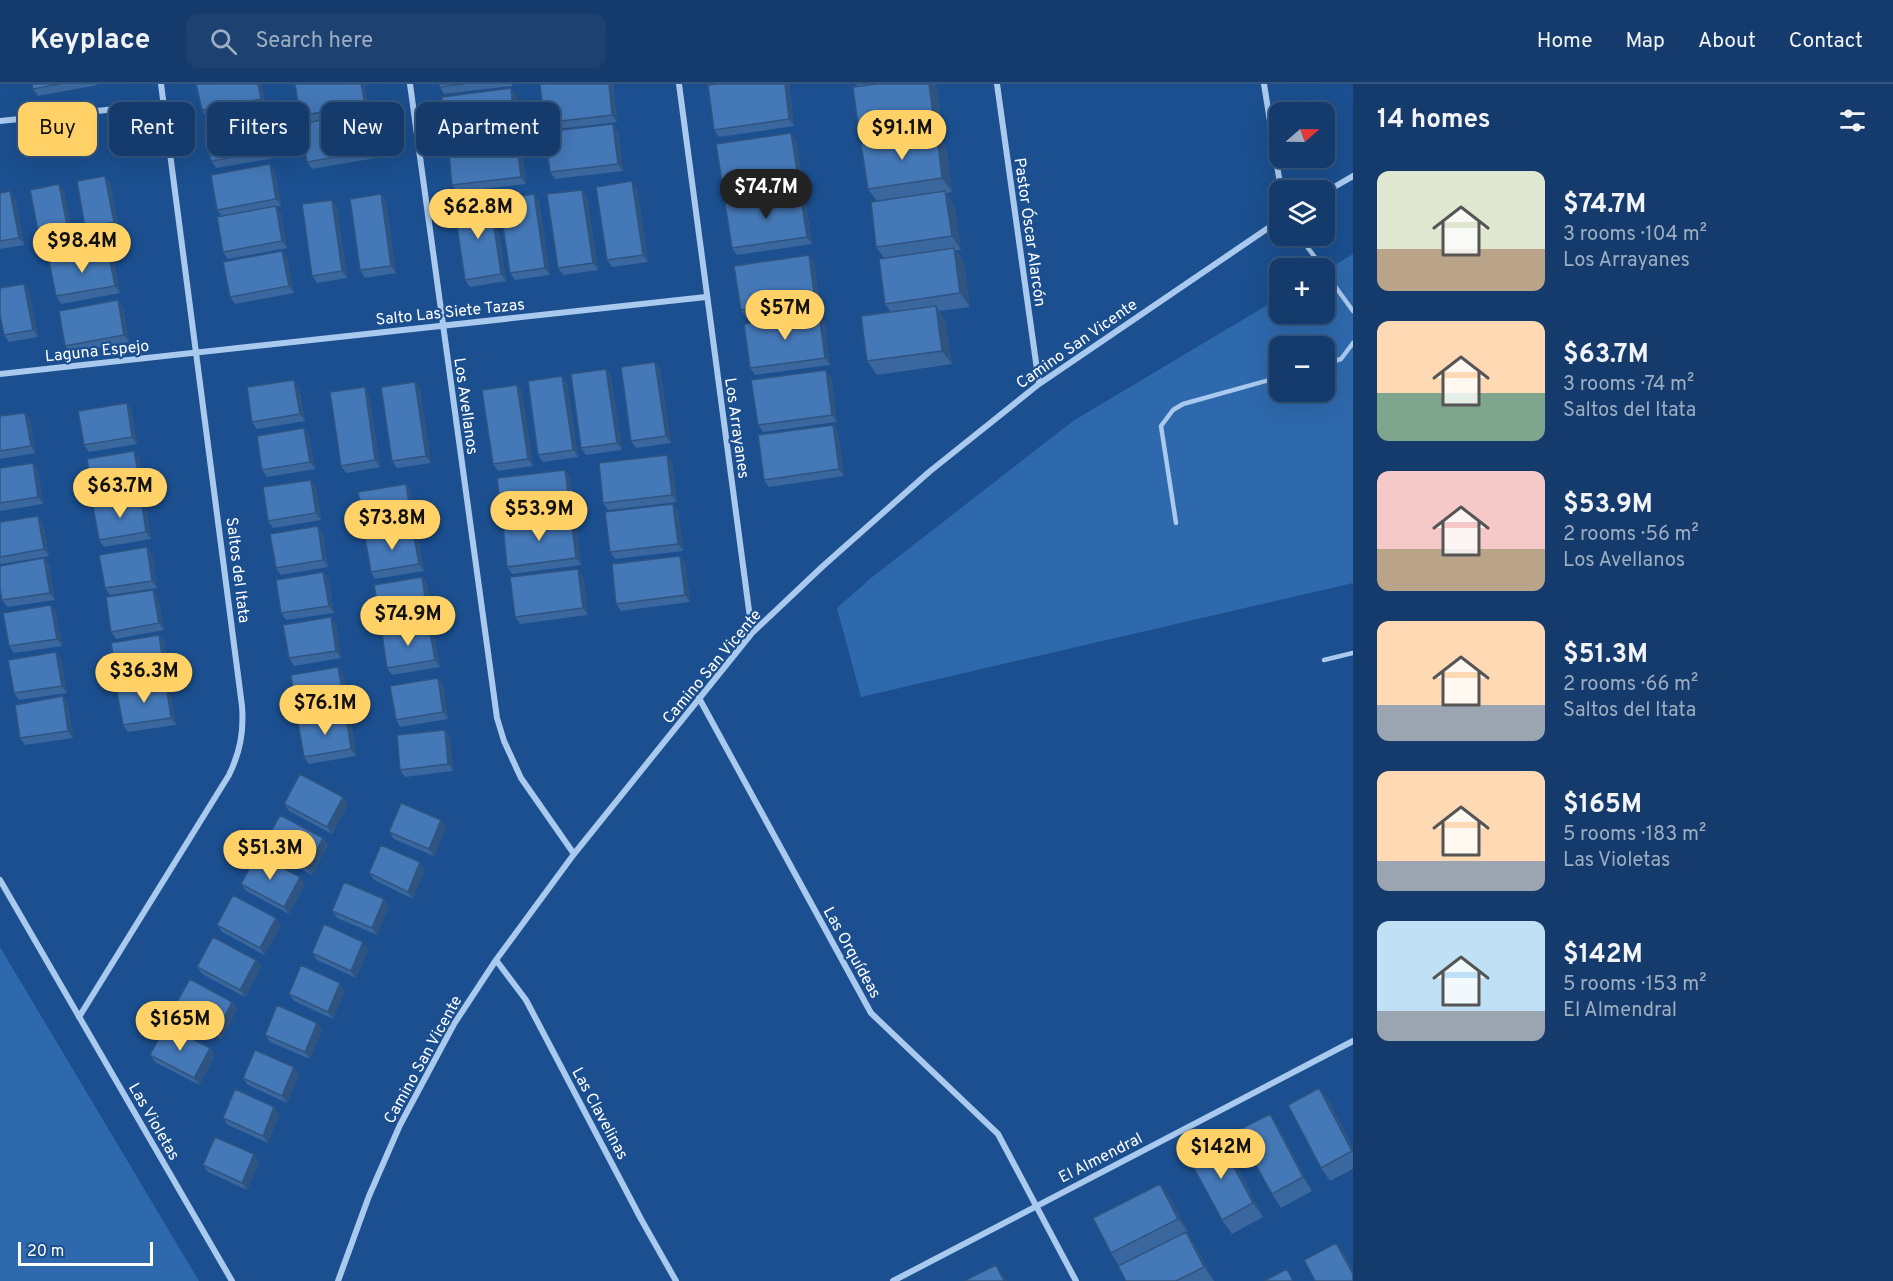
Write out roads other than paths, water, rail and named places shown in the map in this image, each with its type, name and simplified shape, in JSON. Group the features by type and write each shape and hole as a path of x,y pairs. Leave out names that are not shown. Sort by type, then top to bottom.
{"street":[{"name":"Saltos del Itata","path":"161,84 164,102"},
{"name":"Los Avellanos","path":"410,84 497,718 521,778 574,854"},
{"name":"Los Arrayanes","path":"679,84 752,633"},
{"name":"Pastor Óscar Alarcón","path":"997,84 1039,384"},
{"path":"1264,84 1279,180"},
{"path":"0,121 109,110"},
{"name":"Saltos del Itata","path":"79,1017 228,775 237,758 242,739 242,706 171,156"},
{"path":"1335,187 1353,176"},
{"name":"Camino San Vicente","path":"338,1281 369,1196 400,1125 454,1024 496,960 574,854 752,633 929,472 1039,384 1269,227"},
{"name":"Salto Las Siete Tazas","path":"197,352 706,297"},
{"name":"Laguna Espejo","path":"0,374 197,352"},
{"name":"Las Orquídeas","path":"699,698 871,1013 998,1134 1076,1281"},
{"name":"Las Violetas","path":"0,880 232,1281"},
{"name":"Las Clavelinas","path":"496,960 526,1000 676,1281"},
{"name":"El Almendral","path":"892,1281 1353,1041"}],"lane":[{"path":"1335,286 1353,311"},
{"path":"1335,361 1341,359 1353,343"},
{"path":"1176,523 1161,426 1166,417 1183,404 1269,380"},
{"path":"1324,660 1353,653"}]}
